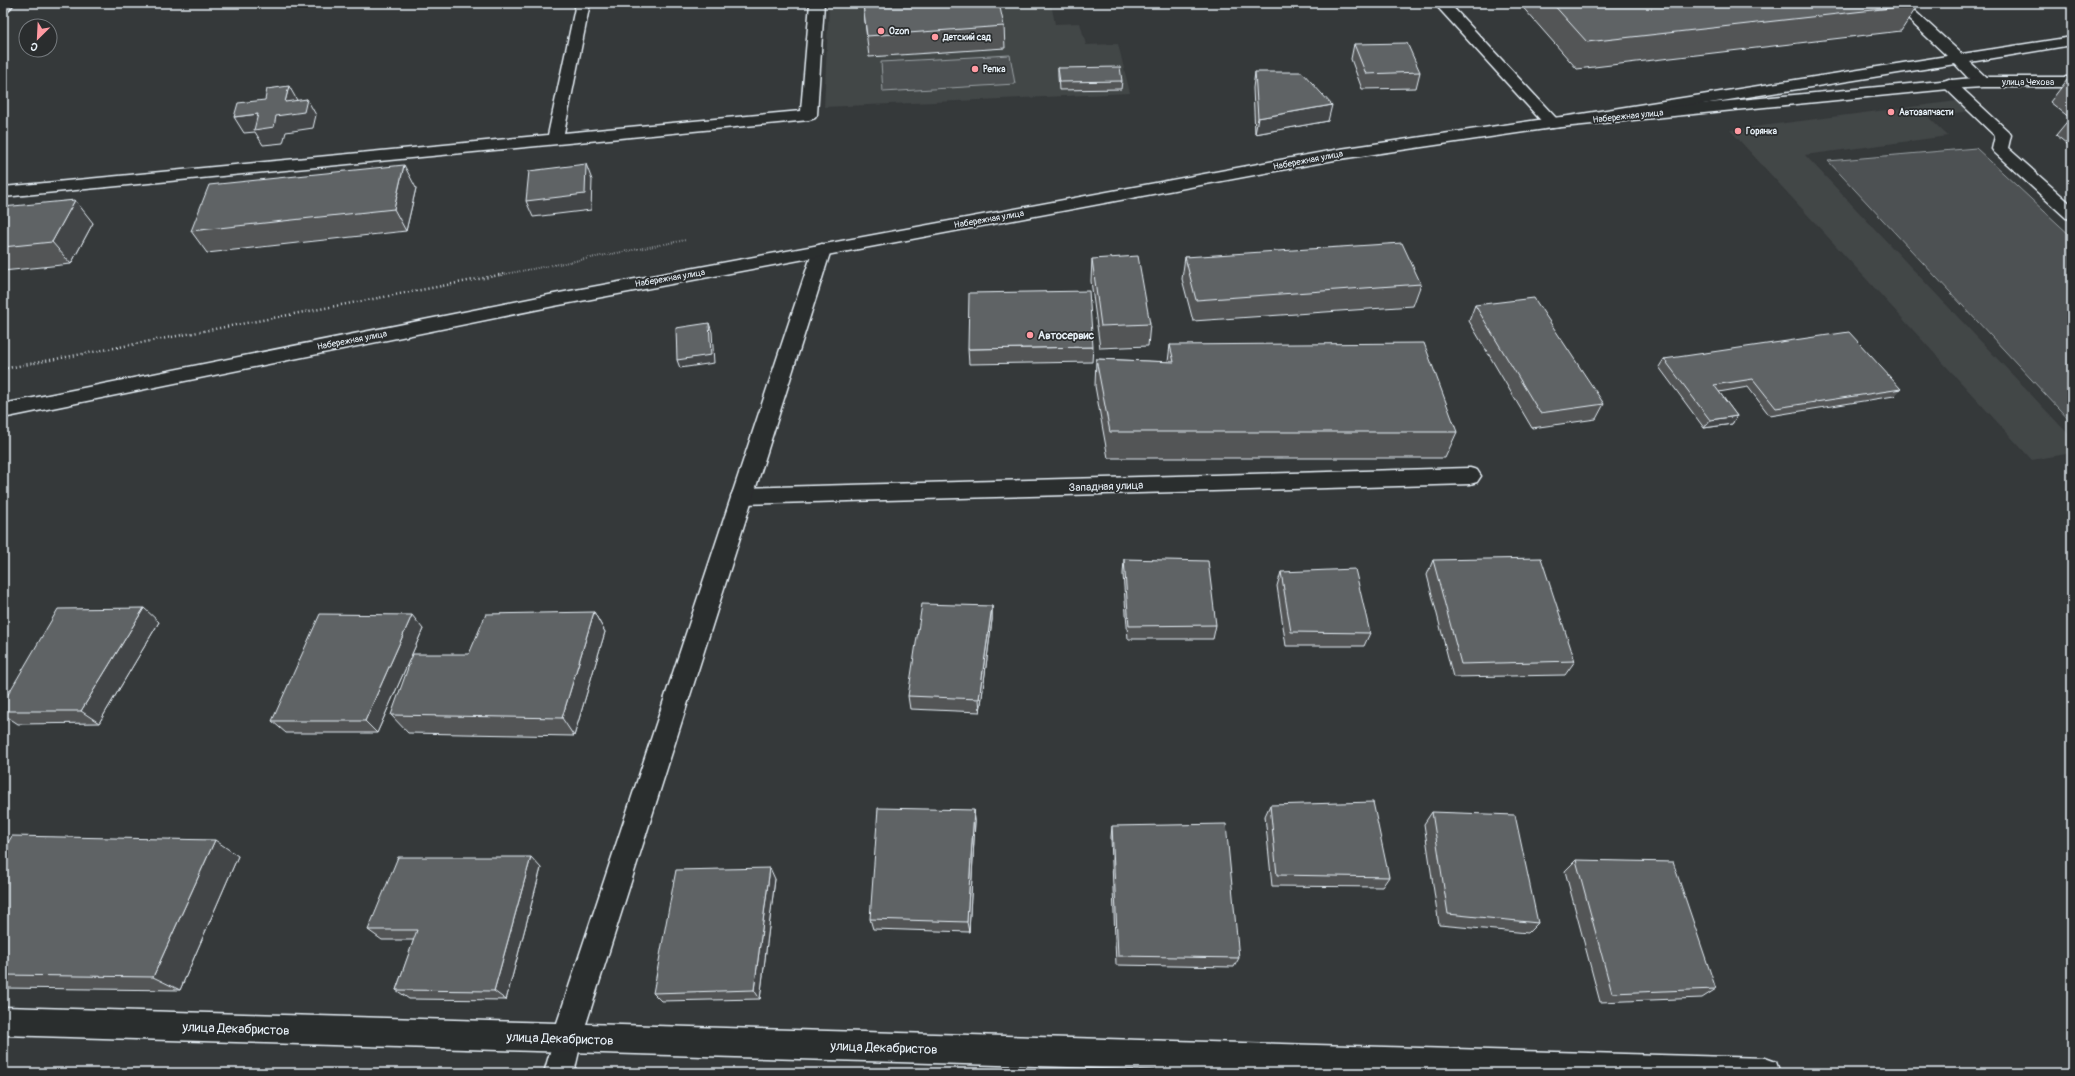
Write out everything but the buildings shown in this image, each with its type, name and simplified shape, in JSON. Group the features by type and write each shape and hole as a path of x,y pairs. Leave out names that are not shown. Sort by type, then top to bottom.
{"main road":[{"path":"3,8 7,3"},
{"path":"554,140 583,3"},
{"path":"3,192 809,115 817,3"},
{"path":"1441,3 1552,123 2072,41"},
{"path":"1898,3 1959,58 1983,82"},
{"name":"Набережная улица","path":"3,411 554,300 1340,154 1552,123 1949,84 1983,82"},
{"name":"улица Чехова","path":"1983,82 2072,82"},
{"path":"1949,84 2003,136 2000,149 2072,214"},
{"path":"559,1073 568,1038 822,250"},
{"name":"Западная улица","path":"742,496 1470,476"},
{"name":"улица Декабристов","path":"3,1021 1765,1073"}],"shaded area":[{"name":"Репка","path":"829,3 1051,3 1055,24 1080,23 1086,45 1118,44 1130,93 824,107"},
{"path":"1010,55 1015,84 883,92 881,62"},
{"path":"1957,101 1969,111 1928,117 1948,136 1805,155 2072,438 2072,453 2032,460 1730,130"},
{"path":"1976,148 2072,237 2072,423 1828,161"}],"place":[{"name":"Ozon","path":"881,31"},
{"name":"Детский сад","path":"935,37"},
{"name":"Репка","path":"975,69"},
{"name":"Автозапчасти","path":"1891,112"},
{"name":"Горянка","path":"1738,131"},
{"name":"Автосервис","path":"1030,335"}]}
